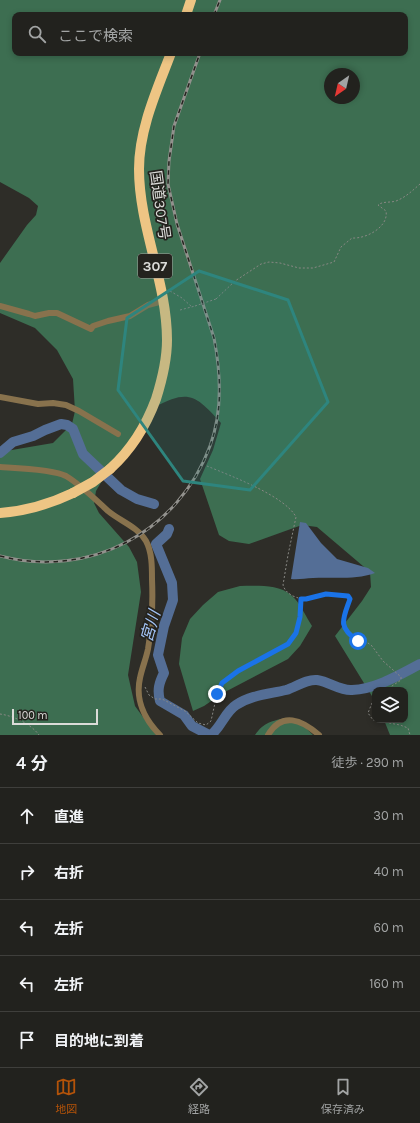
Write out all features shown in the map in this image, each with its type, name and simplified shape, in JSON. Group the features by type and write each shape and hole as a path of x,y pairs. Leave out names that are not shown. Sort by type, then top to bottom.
{"highway":[{"path":"187,12 191,0"},
{"name":"国道307号","path":"0,513 38,507 74,493 93,482 110,469 129,448 142,429 160,388 166,359 167,340 161,290 143,212 140,186 140,155 141,143 149,114 170,56"}],"street":[{"path":"0,306 35,316 57,313 91,329 93,326 130,316 148,305 162,302"},
{"path":"0,398 38,404 53,403 66,405 118,434"},
{"path":"0,467 40,471 64,476 139,533 145,540 151,555 153,600 148,649 138,691 141,707 154,729 160,735"},
{"path":"268,735 278,723 285,720 301,722 320,735"}],"path":[{"path":"180,310 216,299 235,281 261,264 274,263 300,268 313,268 334,262 341,248 352,238 358,239 366,236 381,227 387,216 386,211 378,205 381,202 395,201 407,196 420,184"},
{"path":"161,290 174,292 192,307"},
{"path":"208,466 275,498 293,511 296,518 283,585 287,593 301,599 326,594 348,596 350,599 342,621 343,625 353,638 358,641 368,643 372,646 383,660 401,677 400,682 391,687"},
{"path":"140,678 149,695 155,699 162,699 185,711 198,723 206,725 212,721 217,694 222,683 238,671 288,644 296,633 300,617 301,599"},
{"path":"372,703 368,713 372,720"},
{"path":"0,714 10,716 20,721 36,730 39,735"},
{"path":"389,723 408,728 410,735"}],"highlighted area":[{"path":"199,271 288,300 328,402 250,490 183,481 118,390 127,318"}],"green space":[{"path":"0,0 420,0 420,735 390,735 385,723 408,723 408,687 372,687 372,696 335,636 371,587 370,572 317,527 302,525 249,544 229,541 219,535 200,479 213,450 221,423 199,402 192,398 185,397 167,401 155,407 109,469 96,491 94,503 99,513 129,547 137,562 141,592 128,675 135,706 156,735 0,735 0,452 53,443 72,424 75,411 73,379 57,350 35,328 0,313 0,263 36,215 38,206 29,198 0,182"},
{"path":"240,586 267,586 286,591 297,601 312,626 300,646 288,659 223,693 204,706 193,711 179,664 182,638 190,619 203,605 218,592"},
{"path":"286,718 304,726 313,735 255,735 265,725"}],"water":[{"path":"300,522 306,523 321,543 337,559 368,568 375,573 360,577 291,579"}],"waterway":[{"name":"宮川","path":"0,453 13,442 33,436 61,424 67,425 73,429 83,454 121,490 137,499 154,504"},
{"name":"宮川","path":"169,529 167,534 156,544 172,583 173,600 164,626 158,655 164,673 159,687 159,697 160,701 184,715 192,726 209,735"},
{"name":"宮川","path":"211,735 218,728 232,708 248,699 286,690 313,680 322,681 348,690 361,689 387,681 420,664"}],"railway":[{"path":"215,12 220,0"},
{"path":"0,556 33,561 66,561 97,554 126,542 153,525 176,503 195,477 210,446 217,419 220,392 214,338 177,224 168,184 169,161 174,126 199,56"}],"route":[{"path":"217,694 222,683 238,671 288,644 296,633 300,617 301,599 326,594 348,596 350,599 342,621 343,625 353,638 358,641"}]}
